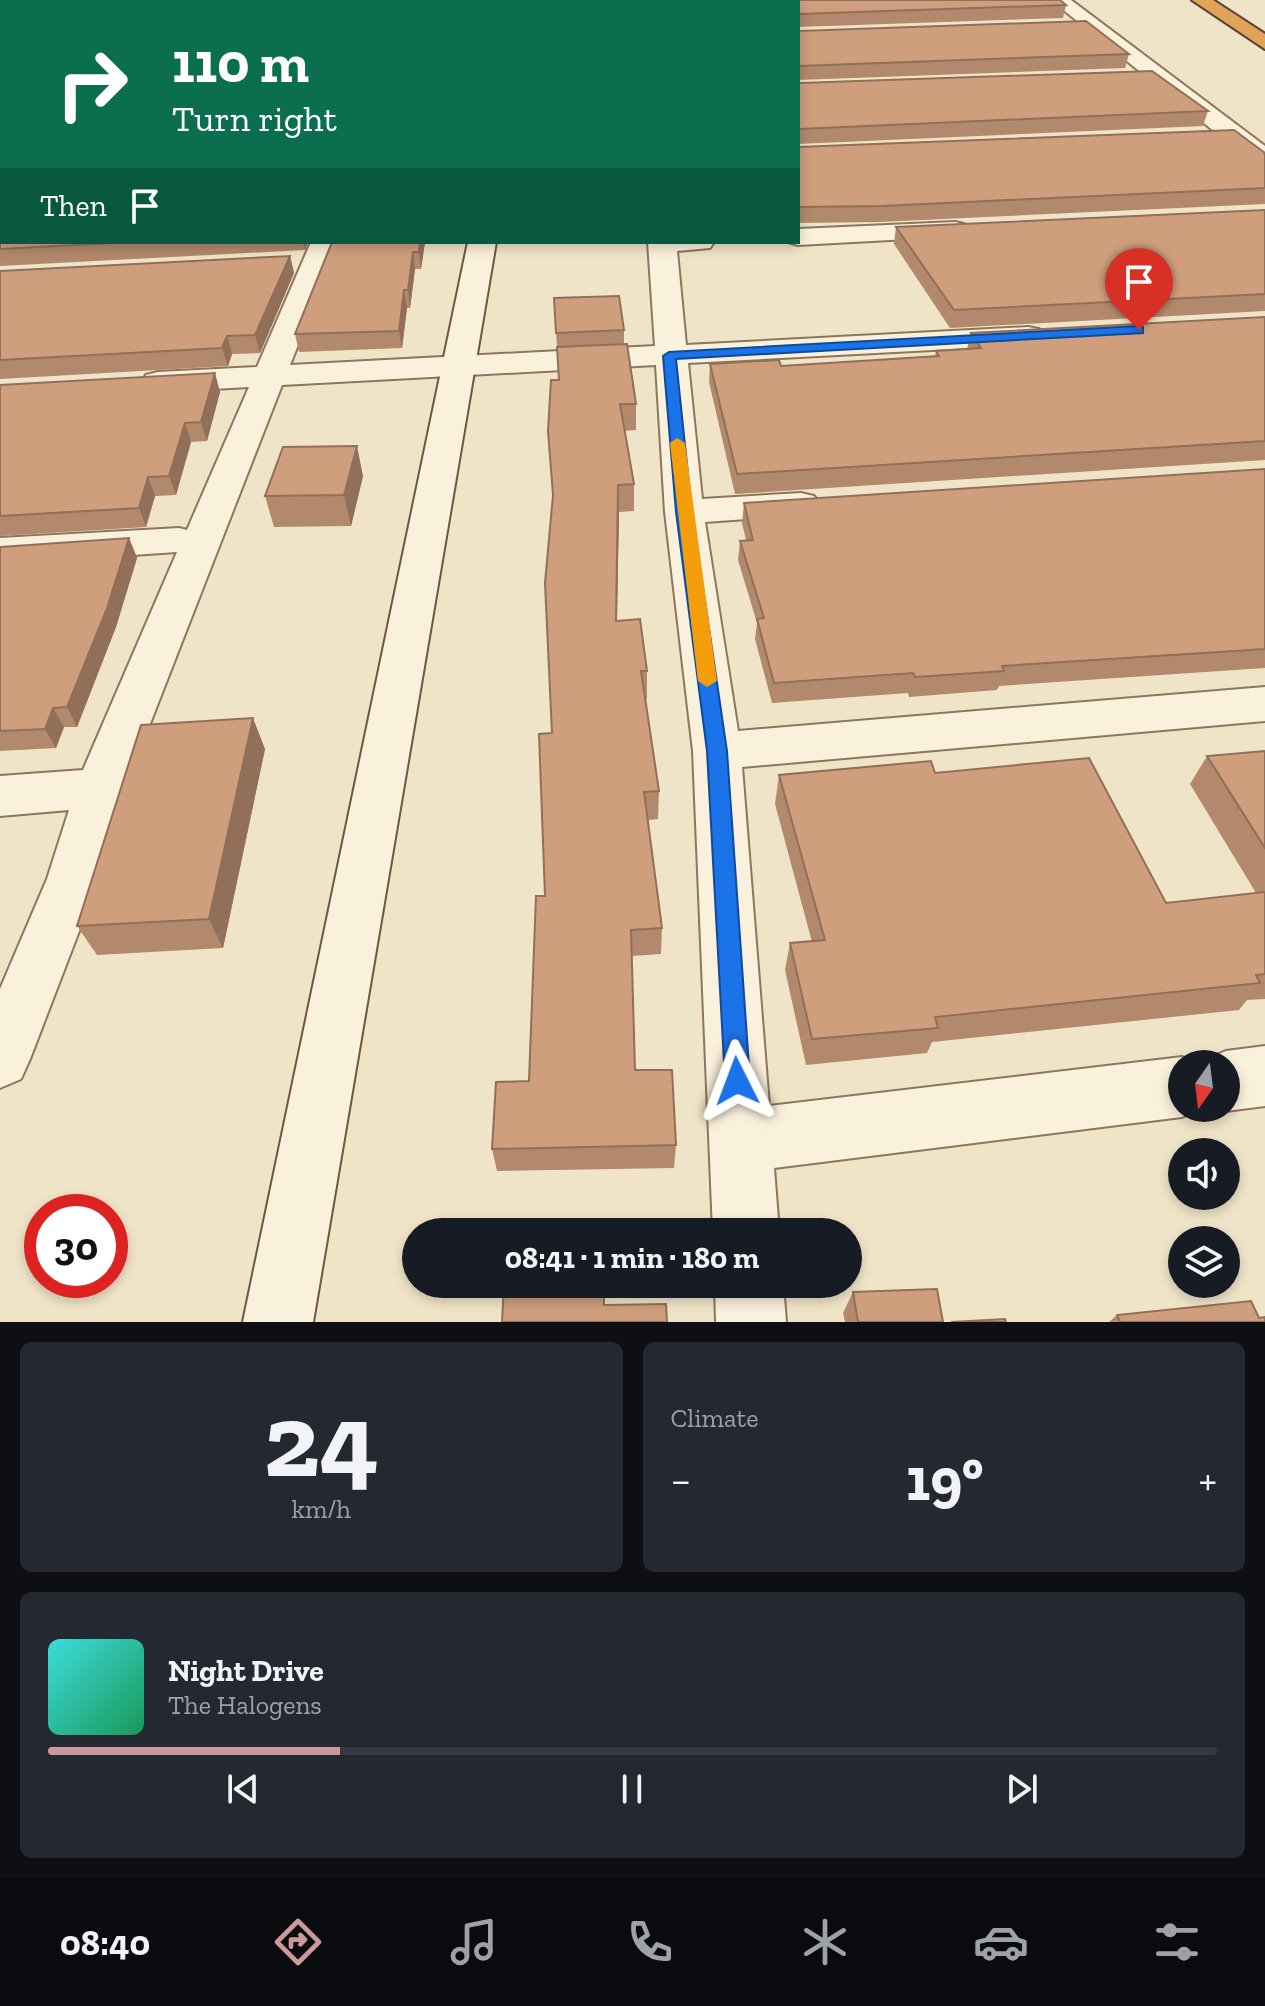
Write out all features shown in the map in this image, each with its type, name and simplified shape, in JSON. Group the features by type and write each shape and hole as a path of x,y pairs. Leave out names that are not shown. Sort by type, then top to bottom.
{"highway":[{"path":"1201,0 1265,43"}],"street":[{"path":"1060,0 1233,135 1265,156"},
{"path":"1066,27 1097,26"},
{"path":"1128,77 1159,76"},
{"path":"1202,137 1233,135"},
{"path":"800,237 985,228"},
{"path":"278,1322 482,244"},
{"path":"675,244 669,356 684,512 717,751 745,1218"},
{"path":"0,1059 73,879 100,788 272,375 309,255"},
{"path":"121,384 1060,334"},
{"path":"684,512 841,502"},
{"path":"0,551 179,540"},
{"path":"717,751 1265,704"},
{"path":"0,796 100,788"},
{"path":"1240,1079 1265,1076"},
{"path":"741,1141 1168,1089"},
{"path":"750,1298 751,1322"}],"building":[{"path":"800,0 1060,0 1066,5 800,14"},
{"path":"1086,21 1129,54 800,66 800,31"},
{"path":"1152,71 1208,111 800,129 800,83"},
{"path":"1234,130 1265,153 1265,188 800,207 800,147"},
{"path":"1265,210 1265,294 954,310 896,227"},
{"path":"0,244 94,244 0,249"},
{"path":"331,244 420,244 419,252 413,252 399,331 295,334"},
{"path":"290,256 255,335 227,336 222,348 0,360 0,271"},
{"path":"619,296 624,330 556,333 554,298"},
{"path":"1265,317 1265,441 737,474 710,364 779,360 781,366 939,356 936,351 981,348 971,333"},
{"path":"627,344 636,404 620,404 634,484 618,485 616,621 640,619 647,671 641,671 659,791 644,792 662,928 631,930 635,1070 672,1070 676,1145 492,1149 496,1082 529,1081 536,896 545,896 539,734 552,733 545,583 553,495 548,431 551,380 559,380 557,347"},
{"path":"215,373 201,422 185,423 169,476 148,477 139,508 0,516 0,385"},
{"path":"357,446 344,495 265,496 283,447"},
{"path":"1265,469 1265,649 1002,666 1004,671 915,677 913,673 774,683 757,619 764,618 740,541 753,540 744,503"},
{"path":"129,538 107,608 67,707 53,708 45,729 0,731 0,547"},
{"path":"253,718 209,919 77,926 141,725"},
{"path":"1265,751 1265,848 1207,756"},
{"path":"1089,758 1166,903 1265,892 1265,974 1256,975 1260,983 935,1017 938,1028 812,1039 790,943 825,940 779,775 931,761 935,773"},
{"path":"937,1289 943,1322 858,1322 854,1298 862,1298 862,1292"},
{"path":"503,1298 604,1298 604,1305 666,1304 667,1322 502,1322"},
{"path":"1251,1301 1259,1318 1265,1317 1265,1322 1120,1322 1117,1315"},
{"path":"1005,1319 1006,1322 951,1322"}],"slow traffic":[{"path":"677,443 707,681"}],"route":[{"path":"737,1081 717,751 684,512 669,356 1139,330"}]}
